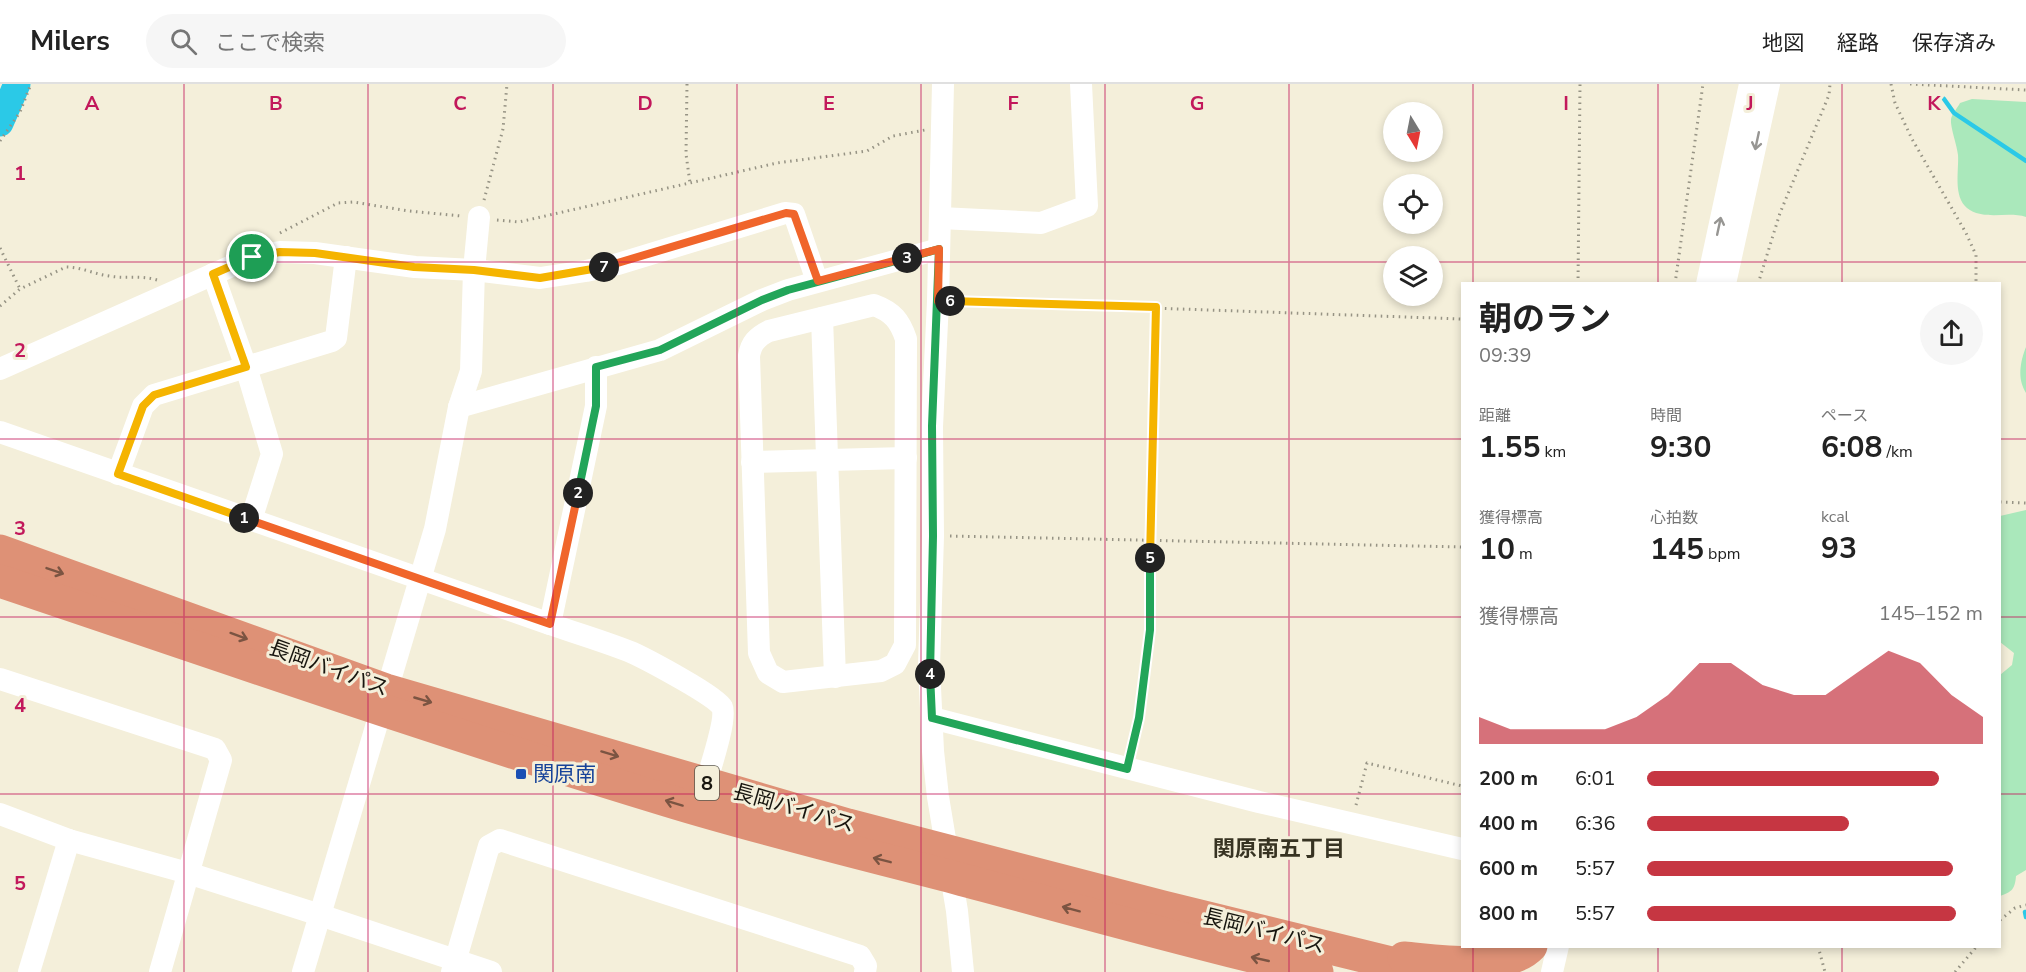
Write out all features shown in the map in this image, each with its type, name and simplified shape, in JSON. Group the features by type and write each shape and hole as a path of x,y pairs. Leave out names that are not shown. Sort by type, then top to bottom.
{"highway":[{"name":"長岡バイパス","path":"0,551 144,601 383,700 706,783 848,825 948,863 1188,941 1317,972"},
{"name":"長岡バイパス","path":"0,581 383,700 674,803 846,851 948,863 1349,952 1428,972"},
{"path":"1349,952 1469,964 1495,964 1521,955 1529,948"}],"street":[{"path":"943,84 938,301 932,426 933,536 929,666 938,797 957,911 963,972"},
{"path":"940,218 1041,223 1087,206 1081,84"},
{"path":"1707,282 1750,84"},
{"path":"1725,282 1769,84"},
{"path":"0,369 252,257 280,252 315,253 414,267 474,270 540,278 618,264 786,213 794,214 818,281"},
{"path":"303,972 435,529 459,407 471,371 474,270 479,217"},
{"path":"459,407 660,350 762,300 818,281 939,249"},
{"path":"118,474 143,406 154,395 336,338 346,257"},
{"path":"213,274 246,367 272,454 251,520"},
{"path":"874,305 893,314 902,326 906,339 905,645 900,656 888,669 871,673 783,682 775,678 763,665 759,653 749,356 751,345 762,334 822,318 874,305"},
{"path":"822,318 835,677"},
{"path":"550,624 596,406 596,367"},
{"path":"0,432 635,654 709,695 722,705 721,726 706,783"},
{"path":"752,462 906,458"},
{"path":"0,679 215,749 221,760 160,972"},
{"path":"932,718 1127,769 1461,849"},
{"path":"0,814 69,840 188,873 320,915 454,966 491,972"},
{"path":"29,972 69,840"},
{"path":"454,966 489,846 500,840 860,956 866,966 865,972"},
{"path":"1552,972 1558,948"}],"path":[{"path":"0,141 20,112 31,84"},
{"path":"479,217 503,129 507,84"},
{"path":"687,84 686,154 690,183"},
{"path":"1578,282 1581,84"},
{"path":"1675,282 1703,84"},
{"path":"1759,282 1780,213 1829,95 1830,84"},
{"path":"1891,84 1895,103 1912,139 1966,233 1976,255 1976,282"},
{"path":"1910,84 2026,90"},
{"path":"273,236 338,203 353,202 409,211 519,222 777,163 867,151 893,136 922,130 941,130"},
{"path":"0,248 20,289"},
{"path":"0,306 20,289 66,267 75,267 110,277 147,277 161,281 176,292"},
{"path":"938,301 1461,319"},
{"path":"1127,769 1139,718 1150,630 1156,307"},
{"path":"2001,502 2026,503"},
{"path":"933,536 1461,547"},
{"path":"1351,824 1367,763 1461,786"},
{"path":"2001,919 2015,908 2026,905"},
{"path":"1819,948 1825,972"},
{"path":"1955,972 1975,948"}],"green space":[{"path":"1972,99 2026,102 2026,217 1973,212 1967,208 1960,197 1958,155 1951,119 1960,103"},
{"path":"2026,347 2026,393 2021,382 2020,370"},
{"path":"2026,510 2026,870 2016,876 2012,889 2001,896 2001,674 2012,665 2014,653 2001,643 2001,516"}],"waterway":[{"path":"0,123 17,84"},
{"path":"1944,99 1954,113 2026,161"},
{"path":"2025,912 2026,917"}],"place":[{"name":"関原南","path":"521,774"}],"district":[{"name":"関原南五丁目","path":"1279,849"}],"route":[{"path":"252,257 213,274 246,367 154,395 143,406 118,474 550,624 596,406 596,367 660,350 762,300 788,290 939,249 932,426 933,536 929,666 932,718 1127,769 1139,718 1150,630 1156,307 938,301 939,249 818,281 794,214 786,213 618,264 540,278 474,270 414,267 315,253 280,252 252,257"}]}
